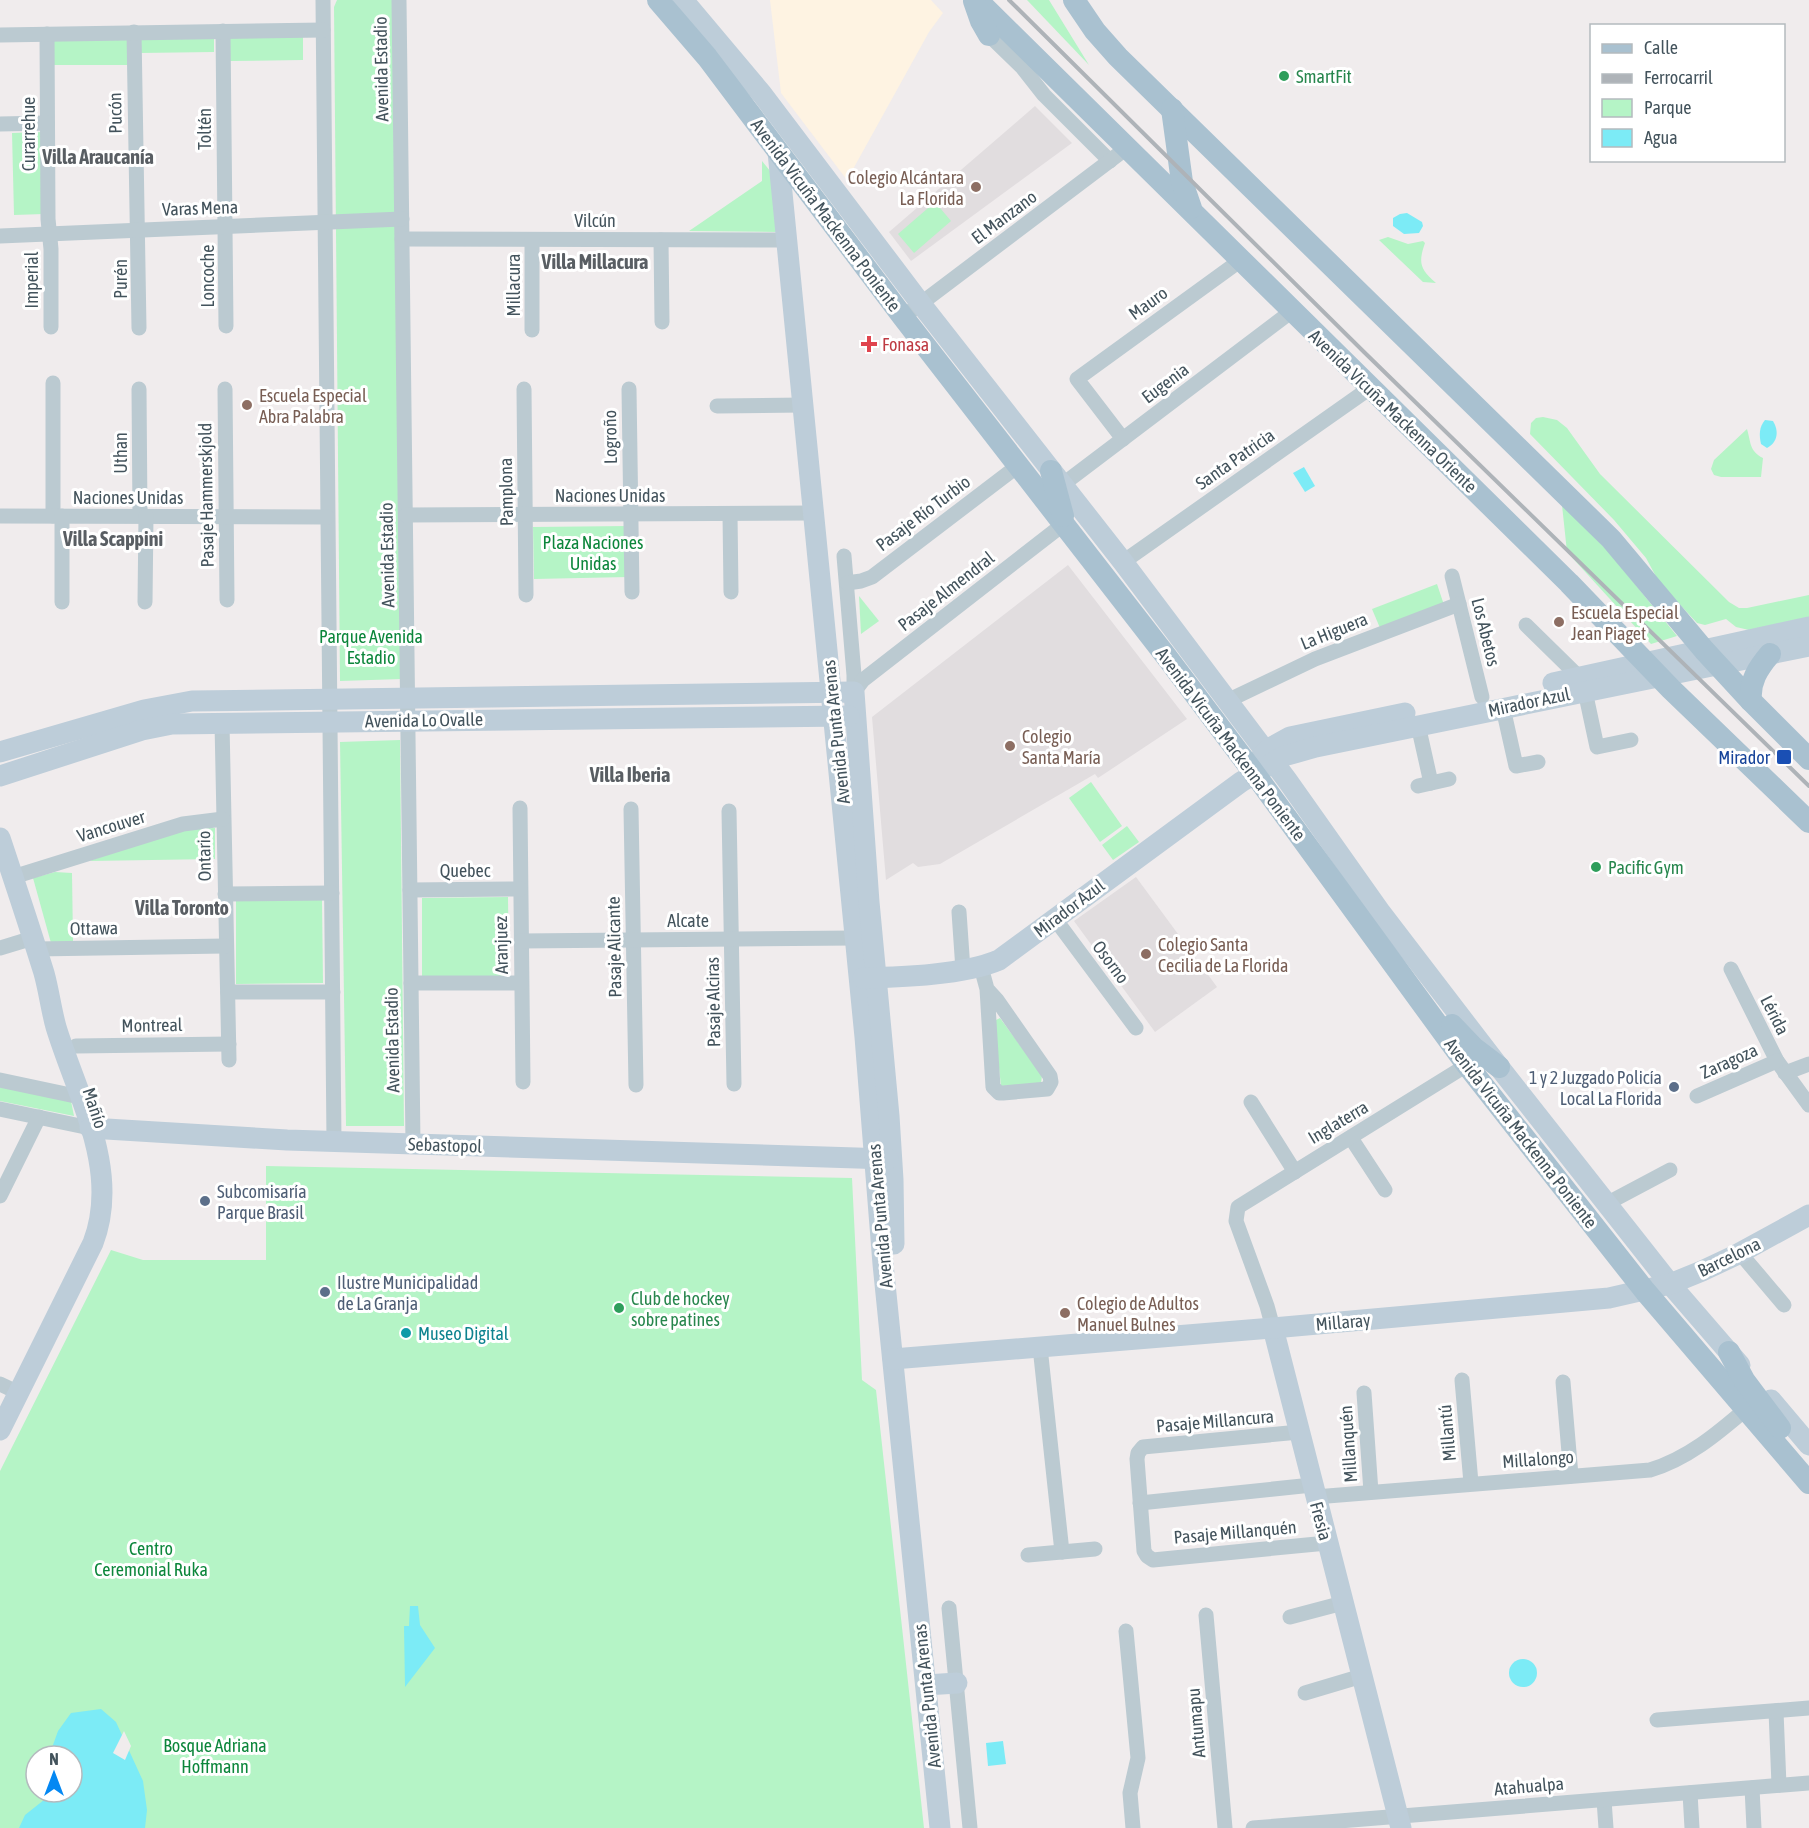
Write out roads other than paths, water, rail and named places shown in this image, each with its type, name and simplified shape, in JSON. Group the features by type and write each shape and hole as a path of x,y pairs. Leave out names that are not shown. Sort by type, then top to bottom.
{"main road":[{"name":"Avenida Vicuña Mackenna Poniente","path":"658,0 707,57 903,317 1065,523 1264,762 1606,1204 1670,1284 1809,1445"},
{"name":"Avenida Vicuña Mackenna Poniente","path":"683,0 762,94 1123,562 1227,701 1405,981 1467,1065 1645,1291 1804,1478"},
{"path":"976,0 981,21 990,35"},
{"name":"Avenida Vicuña Mackenna Oriente","path":"976,0 1119,154 1193,212 1809,822"},
{"path":"1074,0 1105,43 1611,538 1711,657 1809,759"},
{"path":"1172,109 1182,182 1193,212"},
{"name":"Avenida Punta Arenas","path":"778,153 855,938 868,978"},
{"path":"1057,478 1065,523"},
{"name":"Mirador Azul","path":"868,978 972,969 999,960 1264,762 1279,742 1298,735 1482,698 1582,684 1711,657 1809,627"},
{"name":"Mirador Azul","path":"1711,657 1770,654 1809,646"},
{"path":"1751,701 1752,680 1770,654"},
{"name":"Mirador Azul","path":"1264,762 1304,749 1503,708 1582,684"},
{"name":"Avenida Punta Arenas","path":"854,692 869,902 868,978 883,1159 894,1240 888,1313 940,1828"},
{"name":"Avenida Lo Ovalle","path":"0,752 175,702 854,692"},
{"name":"Avenida Lo Ovalle","path":"0,776 152,727 172,724 856,715"},
{"name":"Mañío","path":"0,838 7,869 45,975 56,1026 80,1097 113,1165 115,1192 108,1215 93,1243 9,1388 0,1430"},
{"name":"Mañío","path":"45,975 56,994 76,1046 96,1128"},
{"path":"1405,981 1424,994 1465,1040 1499,1067"},
{"name":"Sebastopol","path":"96,1128 334,1141 883,1159"},
{"name":"Barcelona","path":"1645,1291 1670,1284 1740,1253 1809,1215"},
{"name":"Millaray","path":"893,1359 1610,1298 1645,1291"},
{"name":"Fresia","path":"1273,1328 1400,1822"},
{"path":"1729,1352 1744,1380 1786,1438 1804,1478"},
{"path":"926,1685 957,1683"}],"street":[{"path":"323,0 334,1141"},
{"name":"Avenida Estadio","path":"399,1 413,1144"},
{"name":"Toltén","path":"223,30 225,226"},
{"path":"0,35 323,30"},
{"name":"Pucón","path":"134,32 137,230"},
{"name":"Curarrehue","path":"47,34 50,234"},
{"name":"Avenida Vicuña Mackenna Oriente","path":"990,35 1022,67 1044,94 1119,154"},
{"path":"0,124 47,123"},
{"name":"El Manzano","path":"903,317 1119,154"},
{"name":"Varas Mena","path":"0,236 402,219"},
{"name":"Loncoche","path":"225,226 226,326"},
{"name":"Purén","path":"137,230 139,328"},
{"name":"Imperial","path":"50,234 51,327"},
{"name":"Vilcún","path":"402,239 787,240"},
{"name":"Millacura","path":"532,240 532,330"},
{"path":"661,240 662,322"},
{"name":"Mauro","path":"1123,440 1077,379 1241,260"},
{"name":"Eugenia","path":"1057,478 1123,440 1292,311"},
{"path":"52,384 62,602"},
{"name":"Santa Patricia","path":"1123,562 1370,387"},
{"name":"Uthan","path":"139,389 146,602"},
{"name":"Pasaje Hammerskjold","path":"225,389 227,600"},
{"name":"Pamplona","path":"524,389 526,595"},
{"name":"Logroño","path":"629,389 632,592"},
{"path":"717,406 803,405"},
{"name":"Pasaje Río Turbio","path":"847,583 872,577 1019,465"},
{"path":"729,513 731,592"},
{"name":"Naciones Unidas","path":"406,515 814,513"},
{"name":"Naciones Unidas","path":"0,516 327,517"},
{"name":"Pasaje Almendral","path":"854,692 867,677 1065,523"},
{"name":"Avenida Punta Arenas","path":"844,556 854,692"},
{"name":"Los Abetos","path":"1452,576 1482,698"},
{"name":"La Higuera","path":"1227,701 1315,659 1459,604"},
{"name":"Mirador Azul","path":"1526,625 1582,684"},
{"path":"1582,684 1597,747 1631,740"},
{"path":"1503,708 1516,766 1538,762"},
{"name":"Ontario","path":"222,723 229,1060"},
{"path":"1418,725 1425,785 1449,779"},
{"name":"Aranjuez","path":"520,808 523,1082"},
{"name":"Pasaje Alicante","path":"632,809 636,1084"},
{"name":"Pasaje Alciras","path":"729,811 734,1084"},
{"name":"Vancouver","path":"7,869 183,824 223,819"},
{"name":"Quebec","path":"410,890 520,889"},
{"path":"225,894 332,893"},
{"path":"959,912 972,969 997,1000 1050,1076 1051,1082 1047,1089 999,1093 993,1087 987,989"},
{"name":"Osorno","path":"1055,919 1136,1028"},
{"name":"Alcate","path":"520,941 855,938"},
{"name":"Ottawa","path":"0,948 34,944 225,946"},
{"name":"Lérida","path":"1731,969 1781,1067 1809,1105"},
{"path":"411,983 521,983"},
{"path":"228,992 333,992"},
{"name":"Montreal","path":"76,1046 229,1044"},
{"name":"Zaragoza","path":"1697,1096 1781,1067 1809,1064"},
{"name":"Inglaterra","path":"1236,1216 1238,1207 1242,1203 1467,1065"},
{"path":"0,1080 80,1097"},
{"path":"1251,1102 1295,1172"},
{"name":"Sebastopol","path":"0,1109 96,1128"},
{"path":"0,1196 39,1117"},
{"path":"1351,1138 1385,1190"},
{"path":"1606,1204 1670,1170"},
{"name":"Fresia","path":"1236,1216 1273,1328"},
{"path":"1740,1253 1784,1305"},
{"path":"1040,1347 1062,1552"},
{"name":"Millantú","path":"1462,1380 1471,1483"},
{"path":"1563,1382 1570,1476"},
{"name":"Millanquén","path":"1364,1393 1371,1492"},
{"name":"Millalongo","path":"1140,1503 1314,1491 1371,1492 1637,1472 1662,1466 1701,1444 1746,1409"},
{"name":"Pasaje Millancura","path":"1140,1503 1137,1459 1143,1447 1299,1432"},
{"name":"Pasaje Millanquén","path":"1140,1503 1144,1551 1153,1560 1327,1543"},
{"path":"1028,1555 1095,1549"},
{"path":"1290,1617 1343,1603"},
{"name":"Avenida Punta Arenas","path":"949,1608 970,1828"},
{"name":"Antumapu","path":"1206,1615 1225,1828"},
{"path":"1126,1631 1138,1758 1130,1794 1133,1828"},
{"path":"1305,1693 1362,1676"},
{"path":"1657,1720 1809,1708"},
{"path":"1776,1711 1779,1785"},
{"name":"Atahualpa","path":"1253,1828 1400,1822 1604,1800 1809,1783"},
{"path":"1752,1788 1754,1828"},
{"path":"1690,1793 1692,1828"},
{"path":"1604,1800 1606,1828"}],"water":[{"path":"1407,213 1422,222 1423,226 1419,233 1404,234 1393,226 1393,218"},
{"path":"1765,420 1773,421 1777,432 1773,443 1767,448 1761,444 1760,437"},
{"path":"1304,467 1315,486 1305,492 1293,473"},
{"path":"410,1606 418,1606 420,1625 435,1648 405,1687 404,1626 409,1626"},
{"path":"1523,1659 1533,1663 1537,1673 1533,1683 1523,1687 1513,1683 1509,1673 1513,1663"},
{"path":"101,1709 116,1722 143,1781 147,1810 145,1828 19,1828 25,1815 39,1804 84,1804 84,1744 53,1744 58,1731 71,1713"},
{"path":"1003,1741 1006,1764 988,1766 986,1743"}],"railway":[{"path":"1009,0 1364,352 1809,786"}],"place":[{"name":"SmartFit","path":"1284,76"},
{"name":"Colegio Alcántara La Florida","path":"976,187"},
{"name":"Fonasa","path":"869,344"},
{"name":"Escuela Especial Abra Palabra","path":"247,405"},
{"name":"Escuela Especial Jean Piaget","path":"1559,622"},
{"name":"Colegio Santa María","path":"1010,746"},
{"name":"Mirador","path":"1784,757"},
{"name":"Pacific Gym","path":"1596,867"},
{"name":"Colegio Santa Cecilia de La Florida","path":"1146,954"},
{"name":"1 y 2 Juzgado Policía Local La Florida","path":"1674,1087"},
{"name":"Subcomisaría Parque Brasil","path":"205,1201"},
{"name":"Ilustre Municipalidad de La Granja","path":"325,1292"},
{"name":"Club de hockey sobre patines","path":"619,1308"},
{"name":"Colegio de Adultos Manuel Bulnes","path":"1065,1313"},
{"name":"Museo Digital","path":"406,1333"}],"district":[{"name":"Villa Araucanía","path":"98,156"},
{"name":"Villa Millacura","path":"595,261"},
{"name":"Villa Scappini","path":"113,538"},
{"name":"Villa Iberia","path":"630,774"},
{"name":"Villa Toronto","path":"182,907"}],"park label":[{"name":"Plaza Naciones Unidas","path":"593,552"},
{"name":"Parque Avenida Estadio","path":"371,646"},
{"name":"Centro Ceremonial Ruka","path":"151,1558"},
{"name":"Bosque Adriana Hoffmann","path":"215,1755"}]}
